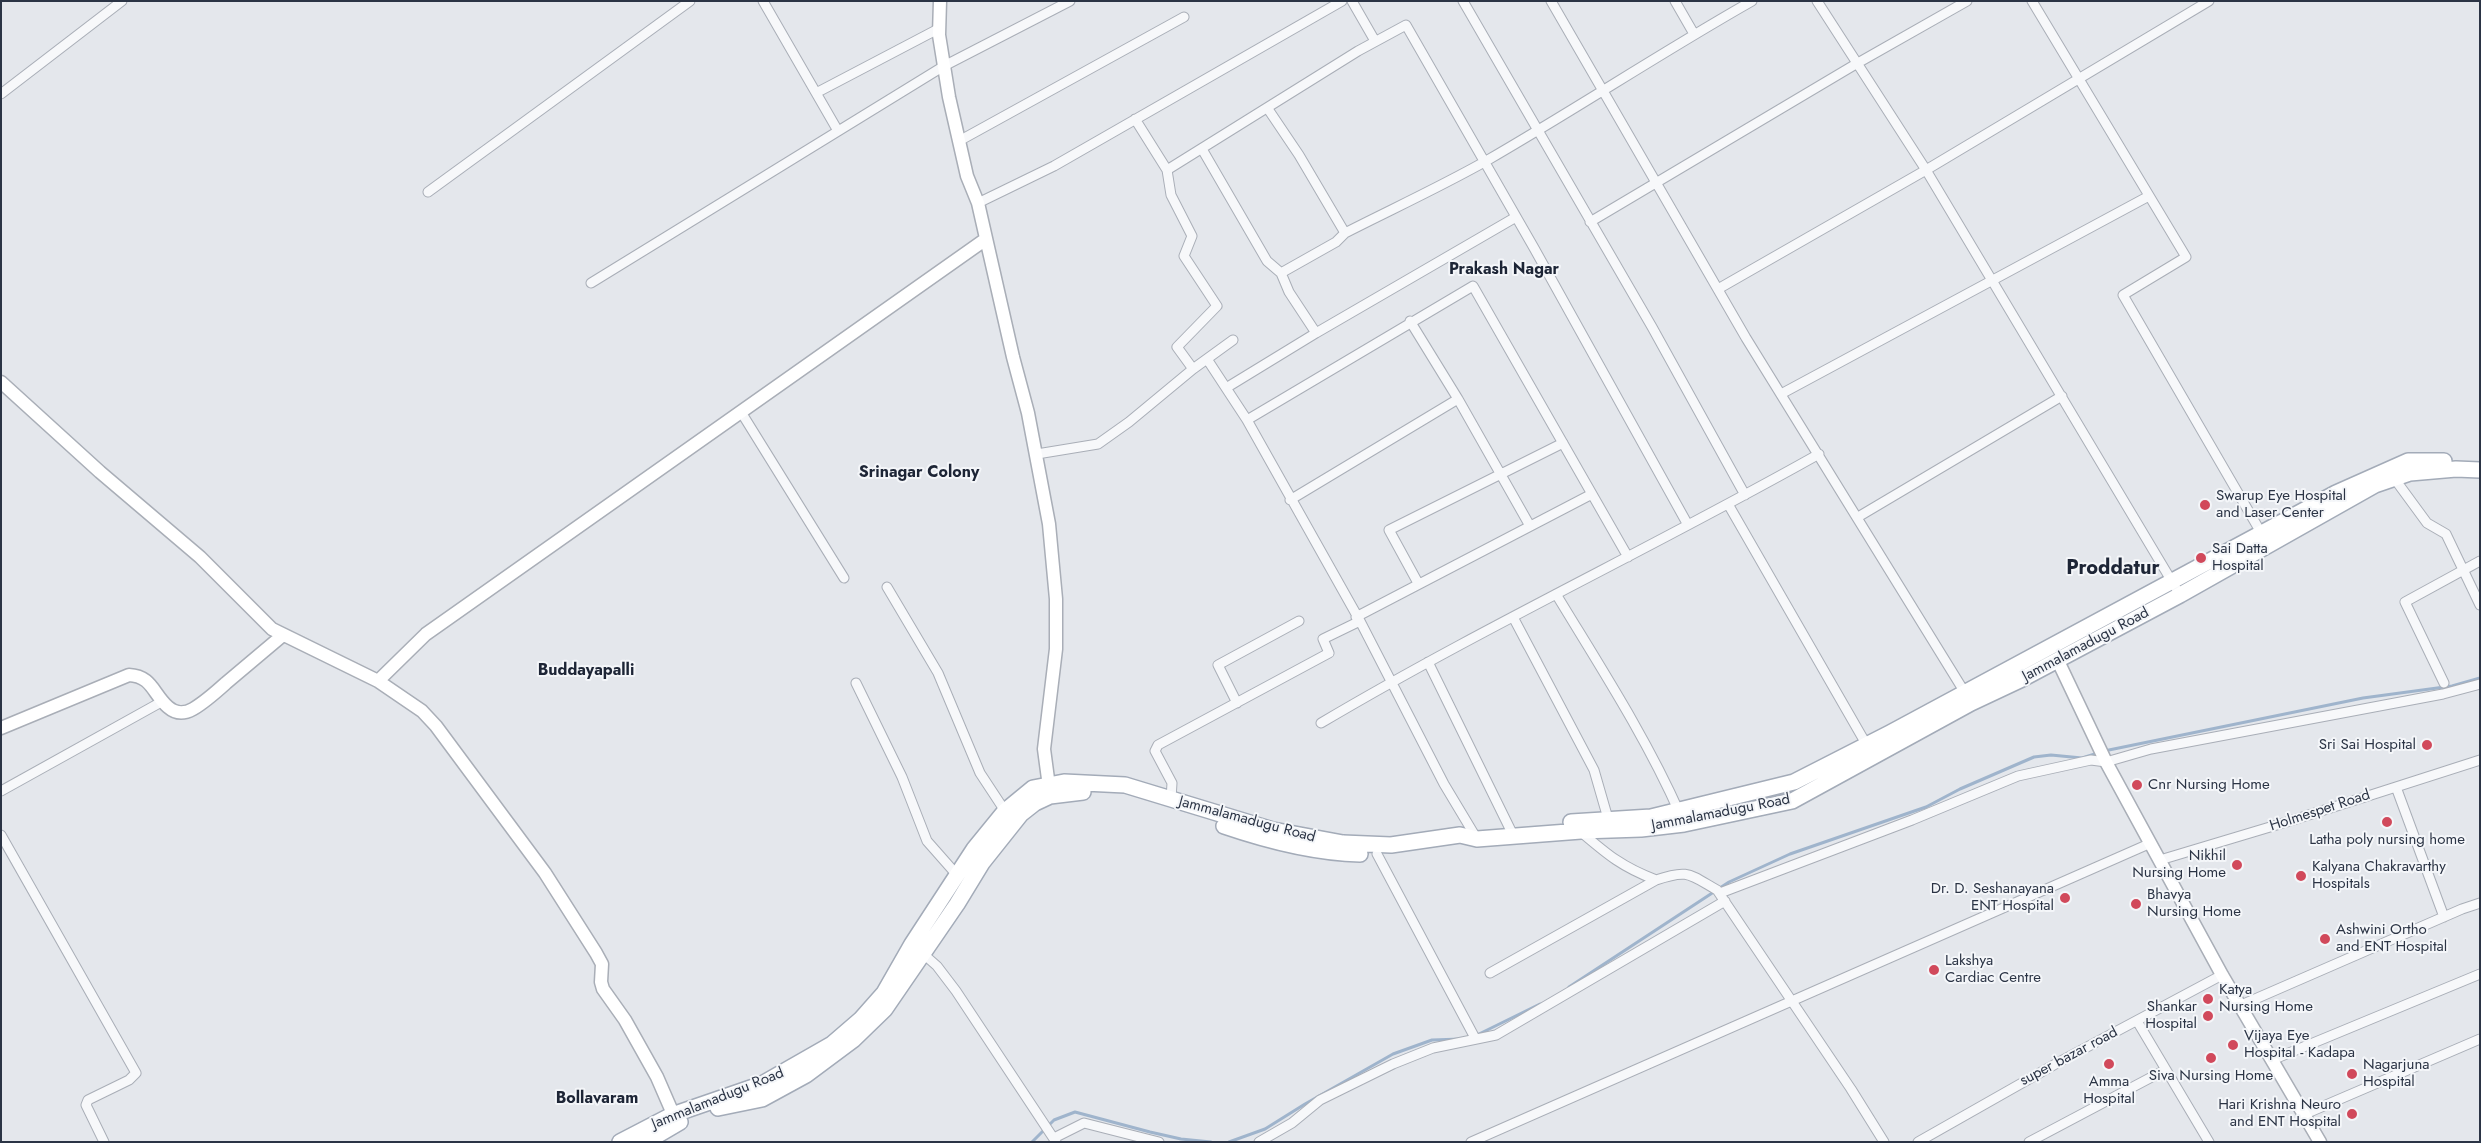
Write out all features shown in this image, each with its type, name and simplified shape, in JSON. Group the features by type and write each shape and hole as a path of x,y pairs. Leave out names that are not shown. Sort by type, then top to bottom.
{"main road":[{"path":"940,1 940,28 944,66 966,176 978,203 1037,454 1049,524 1056,599 1056,648 1044,749 1050,790"},
{"path":"378,681 426,634 986,239"},
{"path":"1,382 100,472 200,557 272,629 378,681 422,711 436,726 545,873 596,953 602,964 601,982 603,989 626,1020 657,1077 675,1119"},
{"path":"2264,539 2336,493 2408,461 2480,462"},
{"path":"1968,698 2172,580 2264,539 2375,485 2410,473 2456,469 2480,470"},
{"name":"Jammalamadugu Road","path":"917,949 957,875 974,862 1005,811 1033,788 1050,790 1082,782 1125,785 1273,830 1343,843 1391,845 1471,836 1581,831 1610,824 1641,829 1681,817 1792,801 1870,751 1968,698 2058,661 2180,595 2264,539"},
{"path":"1,728 129,675 140,675 174,712 192,710 283,636"},
{"path":"2058,661 2106,762 2151,842 2238,1006 2305,1114 2320,1142"},
{"path":"646,1142 675,1119 712,1105 762,1099 886,1009 917,949 974,862 1022,814 1050,790 1124,795 1281,843 1328,852 1378,854 1462,845 1471,836"},
{"path":"1512,833 1610,824"},
{"name":"Jammalamadugu Road","path":"620,1142 675,1119"}],"street":[{"path":"1,94 122,1"},
{"path":"428,192 690,1"},
{"path":"763,1 838,131"},
{"path":"591,283 944,66 1070,1"},
{"path":"978,203 1054,166 1342,1"},
{"path":"1352,1 1375,41"},
{"path":"1463,1 1652,327 1745,496"},
{"path":"1551,1 1718,289 1968,698"},
{"path":"1675,1 1694,34"},
{"path":"1281,273 1336,242 1345,234 1484,162 1604,91 1694,34 1752,1"},
{"path":"1817,1 1926,170 2180,595"},
{"path":"1590,222 1966,1"},
{"path":"2032,1 2186,257 2123,294 2264,539"},
{"path":"1718,289 1926,170 2209,1"},
{"path":"959,141 1184,17"},
{"path":"1168,170 1375,41 1406,25 1688,525"},
{"path":"816,93 940,28"},
{"path":"1268,109 1345,234"},
{"path":"1136,119 1168,170 1171,196 1192,236 1184,256 1217,306 1177,347 1193,369"},
{"path":"1202,149 1267,261 1281,273 1289,292 1316,333"},
{"path":"1781,394 2149,196"},
{"path":"1226,388 1316,333 1516,217"},
{"path":"1247,420 1410,321 1473,286 1628,557"},
{"path":"1410,321 1458,400 1530,526"},
{"path":"1037,454 1098,444 1233,340"},
{"path":"1207,359 1247,420 1358,619 1471,836"},
{"path":"1858,518 2062,396"},
{"path":"1290,500 1458,400"},
{"path":"741,412 844,578"},
{"path":"1418,583 1389,530 1563,443"},
{"path":"1320,723 1428,662 1745,496 1819,454"},
{"path":"2394,478 2427,522 2446,534 2480,605"},
{"path":"1171,799 1172,783 1155,749 1158,745 1329,653 1323,639 1418,583 1592,494"},
{"path":"1728,504 1870,751"},
{"path":"2444,683 2405,602 2480,561"},
{"path":"887,587 938,673 980,774 1005,811"},
{"path":"1556,594 1607,678 1668,788 1681,817"},
{"path":"1513,617 1594,770 1610,824"},
{"path":"1237,703 1218,665 1299,621"},
{"path":"1428,662 1512,833"},
{"path":"856,683 902,777 927,841 957,875"},
{"path":"1259,1142 1292,1123 1320,1100 1385,1068 1433,1048 1496,1035 1722,897 2018,776 2091,760 2106,762 2151,749 2442,694 2480,684"},
{"path":"1,791 163,702"},
{"name":"Holmespet Road","path":"2160,860 2480,760"},
{"path":"2396,787 2444,917"},
{"path":"1581,831 1613,860 1628,869 1656,880"},
{"path":"1,835 136,1073 129,1080 88,1100 86,1105 104,1142"},
{"path":"1470,1142 1792,1002 2151,842"},
{"path":"1378,854 1476,1038"},
{"path":"1490,973 1656,880 1670,875 1688,874 1722,897 1851,1088 1884,1142"},
{"path":"2238,1006 2480,903"},
{"path":"917,949 937,966 956,991 1053,1137 1084,1122 1159,1142"},
{"path":"2272,1060 2480,974"},
{"name":"super bazar road","path":"1918,1142 2059,1062 2222,975"},
{"path":"2137,1021 2209,1142"},
{"path":"2305,1114 2480,1039"},
{"path":"2030,1142 2165,1070"}],"waterway":[{"path":"2104,751 2363,698 2452,686 2480,678"},
{"path":"1569,987 1729,882 1790,854 1926,807 1960,789 2034,757 2051,755 2082,758 2098,753"},
{"path":"1479,1034 1540,1004"},
{"path":"1229,1142 1265,1129 1393,1054 1432,1040 1461,1039"},
{"path":"1032,1142 1054,1120 1075,1112 1181,1139 1211,1142"}],"place":[{"name":"Swarup Eye Hospital and Laser Center","path":"2205,505"},
{"name":"Sai Datta Hospital","path":"2201,558"},
{"name":"Sri Sai Hospital","path":"2427,745"},
{"name":"Cnr Nursing Home","path":"2137,785"},
{"name":"Latha poly nursing home","path":"2387,822"},
{"name":"Nikhil Nursing Home","path":"2237,865"},
{"name":"Kalyana Chakravarthy Hospitals","path":"2301,876"},
{"name":"Dr. D. Seshanayana ENT Hospital","path":"2065,898"},
{"name":"Bhavya Nursing Home","path":"2136,904"},
{"name":"Ashwini Ortho and ENT Hospital","path":"2325,939"},
{"name":"Lakshya Cardiac Centre","path":"1934,970"},
{"name":"Katya Nursing Home","path":"2208,999"},
{"name":"Shankar Hospital","path":"2208,1016"},
{"name":"Vijaya Eye Hospital - Kadapa","path":"2233,1045"},
{"name":"Siva Nursing Home","path":"2211,1058"},
{"name":"Amma Hospital","path":"2109,1064"},
{"name":"Nagarjuna Hospital","path":"2352,1074"},
{"name":"Hari Krishna Neuro and ENT Hospital","path":"2352,1114"}],"district":[{"name":"Prakash Nagar","path":"1504,270"},
{"name":"Srinagar Colony","path":"919,473"},
{"name":"Proddatur","path":"2113,569"},
{"name":"Buddayapalli","path":"586,671"},
{"name":"Bollavaram","path":"597,1099"}]}
